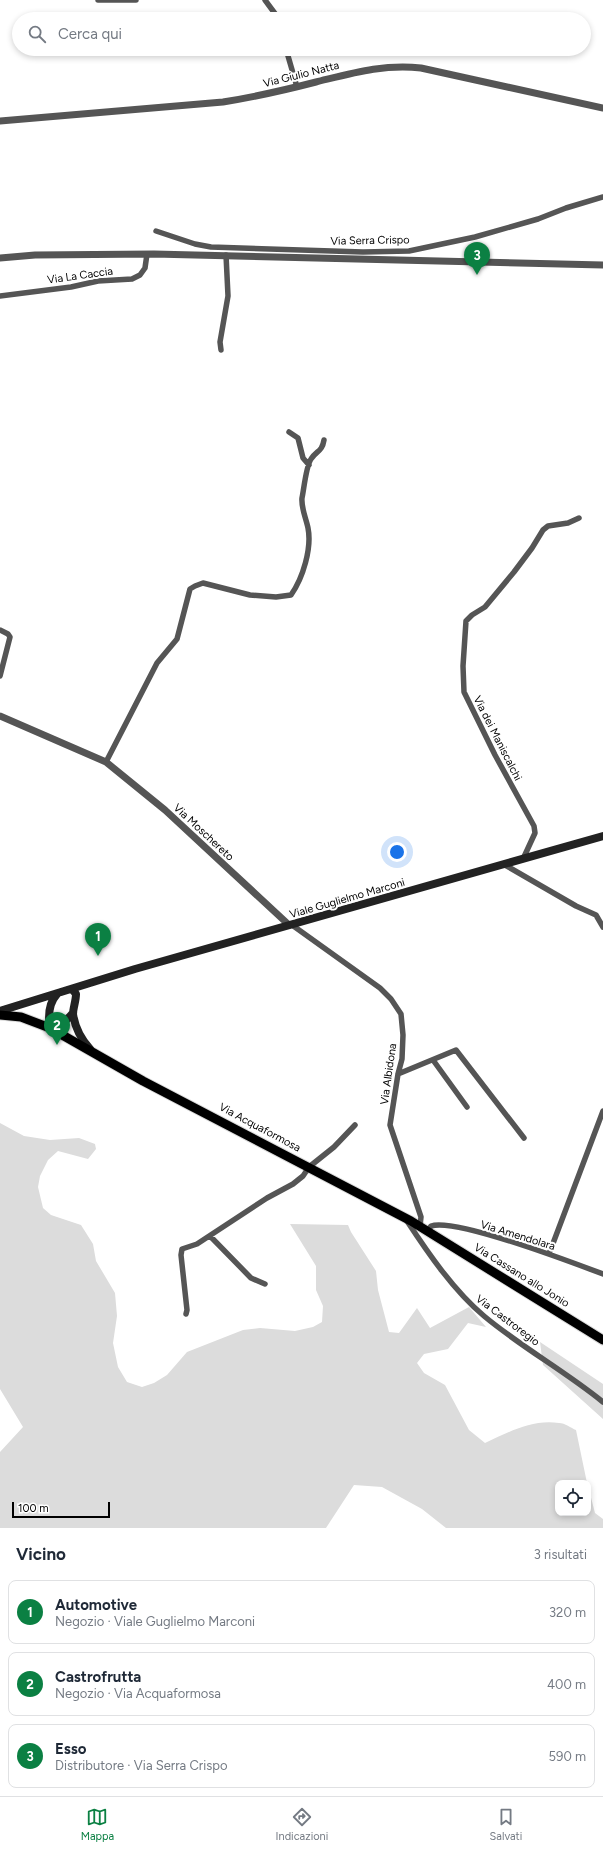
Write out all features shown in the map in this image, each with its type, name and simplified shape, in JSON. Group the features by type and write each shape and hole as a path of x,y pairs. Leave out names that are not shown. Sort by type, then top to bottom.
{"main road":[{"name":"Viale Guglielmo Marconi","path":"97,982 135,969 603,836"},
{"path":"0,1011 97,982"},
{"path":"76,997 97,982"},
{"path":"72,989 76,997 73,1013 80,1036 90,1049"},
{"path":"57,994 53,998 49,1011 50,1028 64,1022 73,1013"},
{"name":"Via Acquaformosa","path":"0,1015 21,1017 50,1028 90,1049 144,1081 424,1228"},
{"name":"Via Cassano allo Jonio","path":"424,1228 603,1340"}],"street":[{"path":"98,0 136,0"},
{"path":"265,0 274,12"},
{"path":"288,56 297,87"},
{"name":"Via Giulio Natta","path":"0,121 223,102 297,87 372,68 402,66 422,68 603,108"},
{"name":"Via Serra Crispo","path":"156,231 194,244 211,247 409,252 475,237 538,219 566,208 603,197"},
{"path":"0,258 35,255 147,254 603,265"},
{"name":"Via La Caccia","path":"0,296 70,287 98,281 132,278 140,275 145,268 147,254"},
{"path":"221,350 220,342 228,296 226,255"},
{"path":"289,432 298,438 303,458 309,465"},
{"path":"103,761 157,662 177,639 190,589 203,583 250,595 276,597 292,595 296,589 303,567 309,537 302,508 303,491 310,459 322,448 324,440"},
{"name":"Via dei Maniscalchi","path":"522,860 534,839 534,826 495,755 464,692 463,666 468,618 485,607 514,572 543,530 548,526 568,524 579,518"},
{"path":"0,630 8,634 10,637 0,676"},
{"name":"Via Moschereto","path":"0,716 103,761 165,810 291,925"},
{"path":"505,865 576,906 596,915 603,927"},
{"name":"Via Albidona","path":"291,925 380,988 392,999 401,1014 403,1034 402,1059 398,1074 390,1125 424,1228"},
{"path":"398,1074 456,1050 524,1138"},
{"path":"433,1060 467,1107"},
{"path":"549,1254 603,1111"},
{"path":"186,1314 187,1310 181,1255 182,1249 197,1244 267,1198 293,1184 303,1176 309,1167 334,1147 356,1125"},
{"name":"Via Castroregio","path":"404,1217 418,1238 466,1300 484,1316 603,1402"},
{"name":"Via Amendolara","path":"424,1228 435,1224 460,1228 549,1254 603,1274"},
{"path":"210,1236 251,1278 265,1284"}],"shaded area":[{"path":"0,1123 24,1136 50,1140 79,1138 95,1144 96,1149 88,1159 58,1151 48,1160 40,1176 38,1187 43,1208 51,1215 81,1225 93,1244 96,1261 115,1293 117,1316 113,1343 118,1367 127,1382 142,1387 154,1383 167,1375 187,1352 243,1330 260,1328 295,1331 313,1327 322,1322 323,1306 316,1290 316,1266 290,1224 348,1225 376,1271 378,1290 389,1332 399,1333 417,1308 430,1328 469,1307 486,1327 468,1323 448,1349 424,1354 417,1363 424,1373 445,1385 469,1430 485,1443 521,1427 539,1423 561,1423 576,1430 586,1480 555,1480 555,1516 591,1516 591,1498 595,1513 603,1519 603,1528 446,1528 422,1509 382,1487 354,1485 326,1528 0,1528 0,1452 23,1427 0,1389"},
{"path":"540,1342 603,1384 603,1419 543,1365"}],"place":[{"name":"Esso","path":"477,275"},
{"name":"Automotive","path":"98,956"},
{"name":"Castrofrutta","path":"57,1045"}]}
